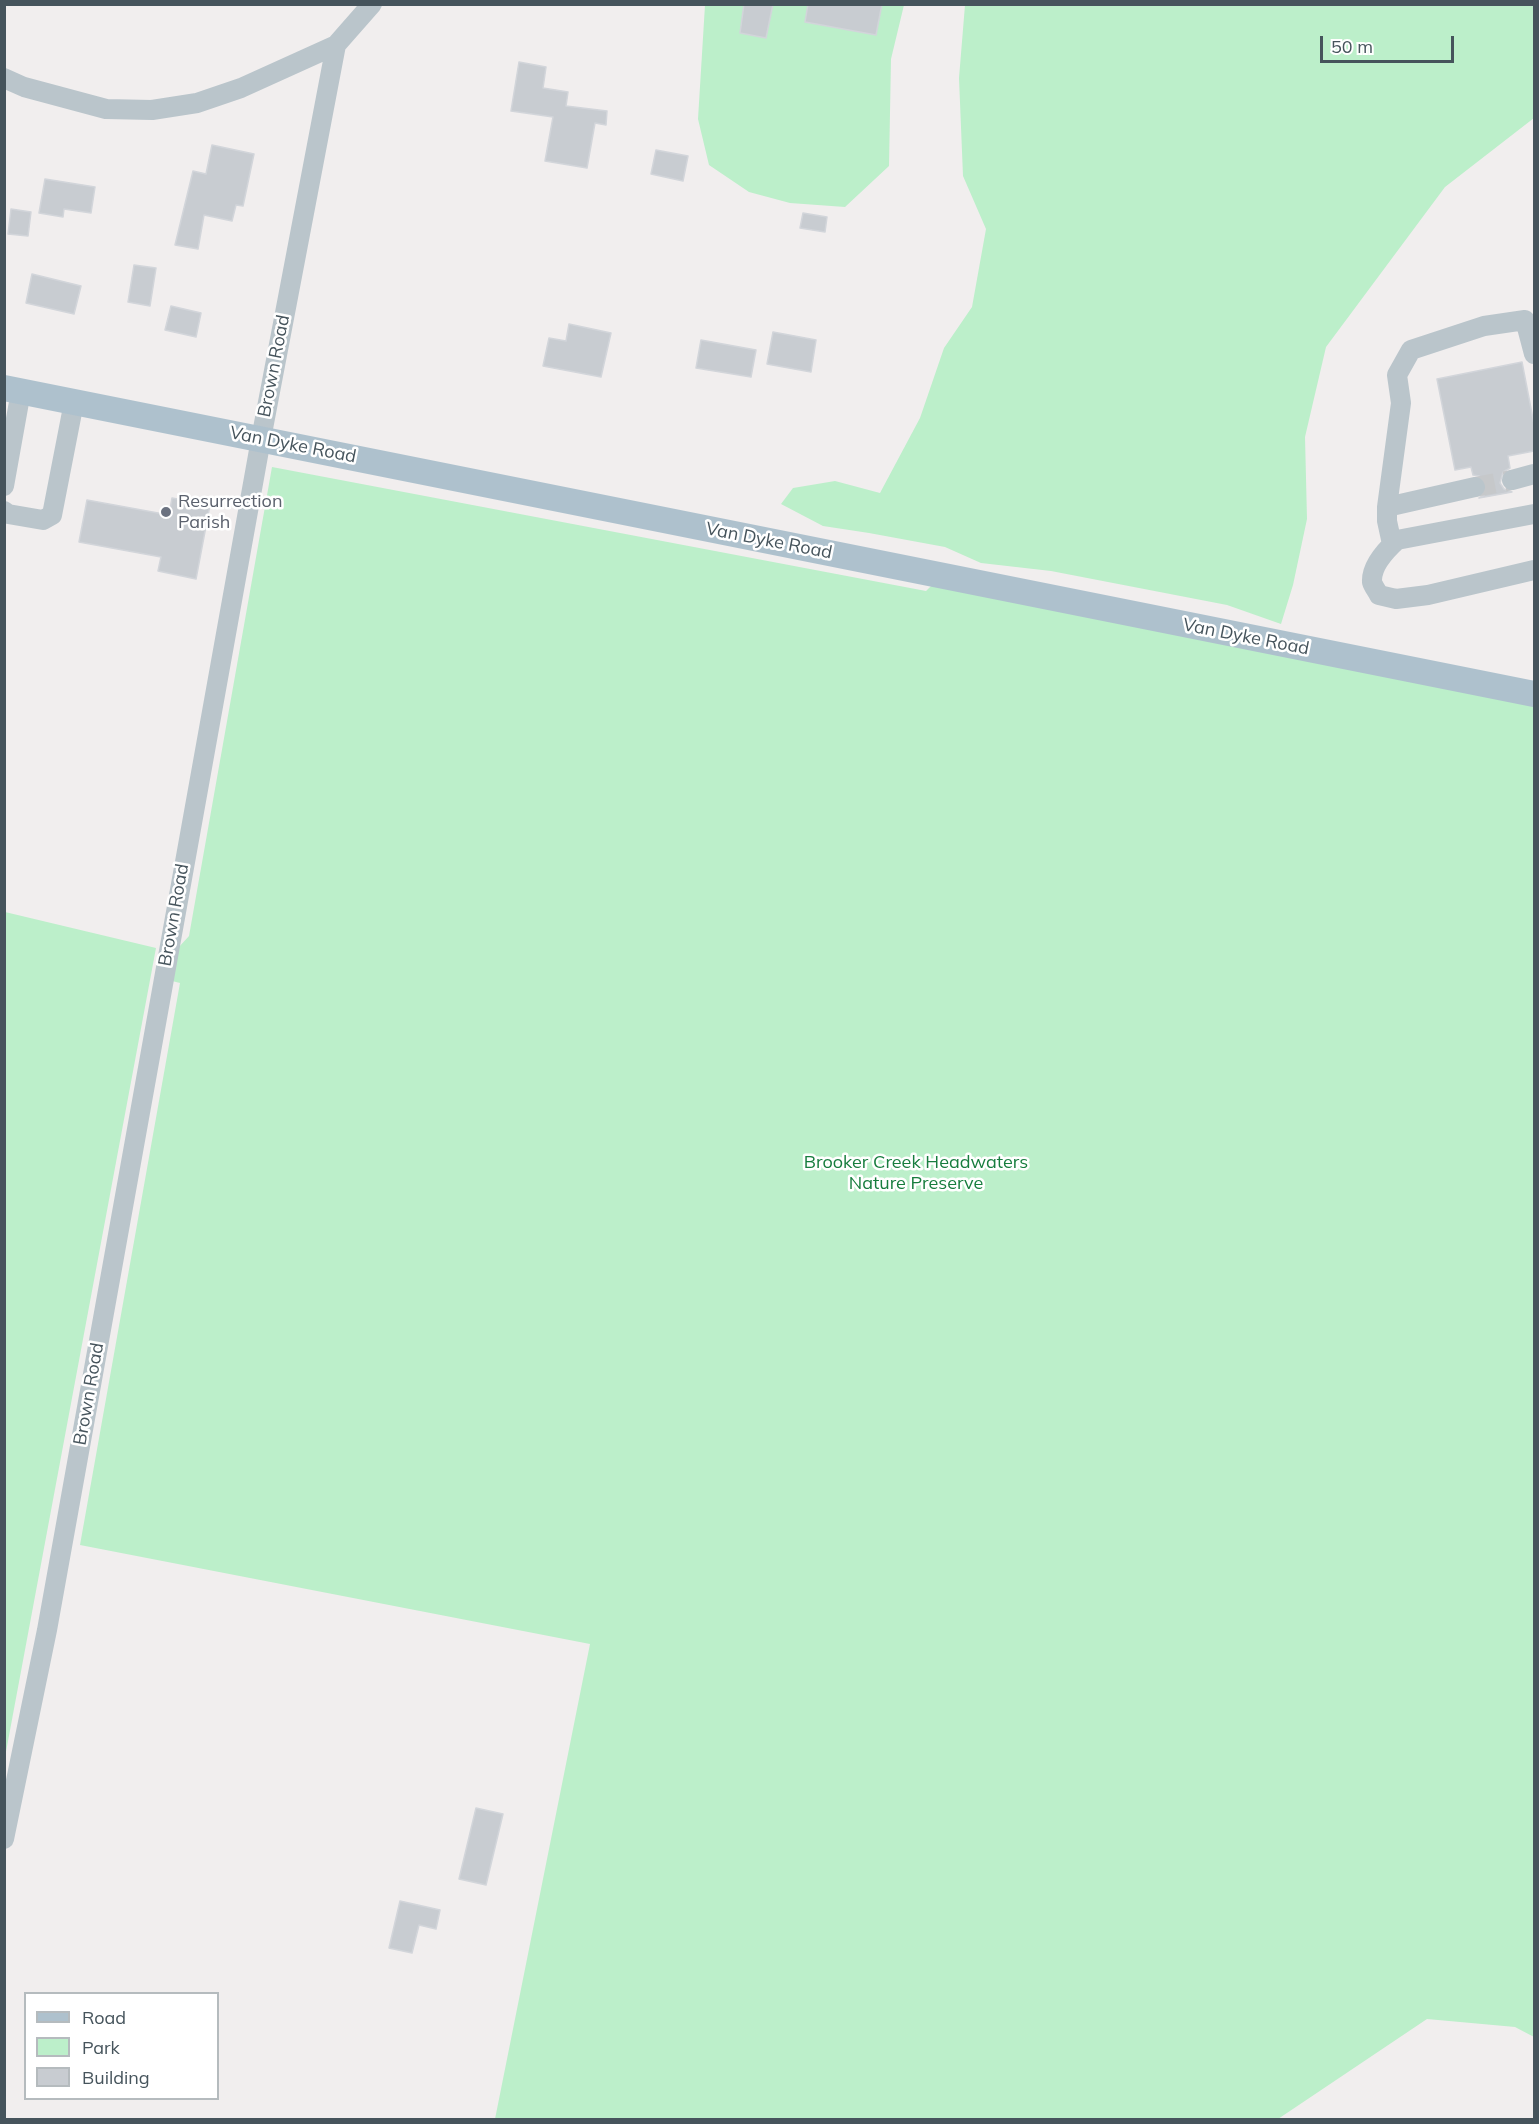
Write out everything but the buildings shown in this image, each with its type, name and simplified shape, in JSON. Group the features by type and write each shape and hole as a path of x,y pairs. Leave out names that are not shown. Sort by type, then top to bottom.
{"main road":[{"name":"Van Dyke Road","path":"13,389 1534,694"}],"street":[{"path":"4,78 24,87 106,109 152,110 197,103 241,88 336,45 372,4"},
{"name":"Brown Road","path":"4,1839 46,1630 261,439 336,45"},
{"path":"1392,544 1387,521 1387,507 1401,404 1397,375 1411,350 1484,326 1525,320 1534,354"},
{"path":"4,486 13,389"},
{"path":"4,511 8,514 43,520 52,515 74,402"},
{"path":"1512,480 1534,474"},
{"path":"1387,507 1475,488"},
{"path":"1534,514 1397,540 1387,549 1375,567 1372,583 1379,595 1396,599 1428,595 1534,570"}],"green space":[{"path":"705,5 904,5 891,59 889,166 845,207 790,203 749,192 709,165 698,119"},
{"path":"965,5 1534,5 1534,118 1445,187 1326,347 1305,437 1307,519 1293,585 1281,624 1227,605 1051,571 981,563 945,547 823,526 781,504 793,488 835,481 880,493 920,418 944,348 972,307 986,229 963,176 959,78"},
{"name":"Brooker Creek Headwaters Nature Preserve","path":"272,467 926,591 932,585 1534,705 1534,2037 1515,2027 1427,2019 1278,2119 495,2119 590,1644 80,1545 180,983 172,981 178,948 189,936"},
{"path":"4,912 156,948 5,1757"}],"tunnel":[{"path":"1475,487 1512,480"}],"place":[{"name":"Resurrection Parish","path":"166,512"}]}
